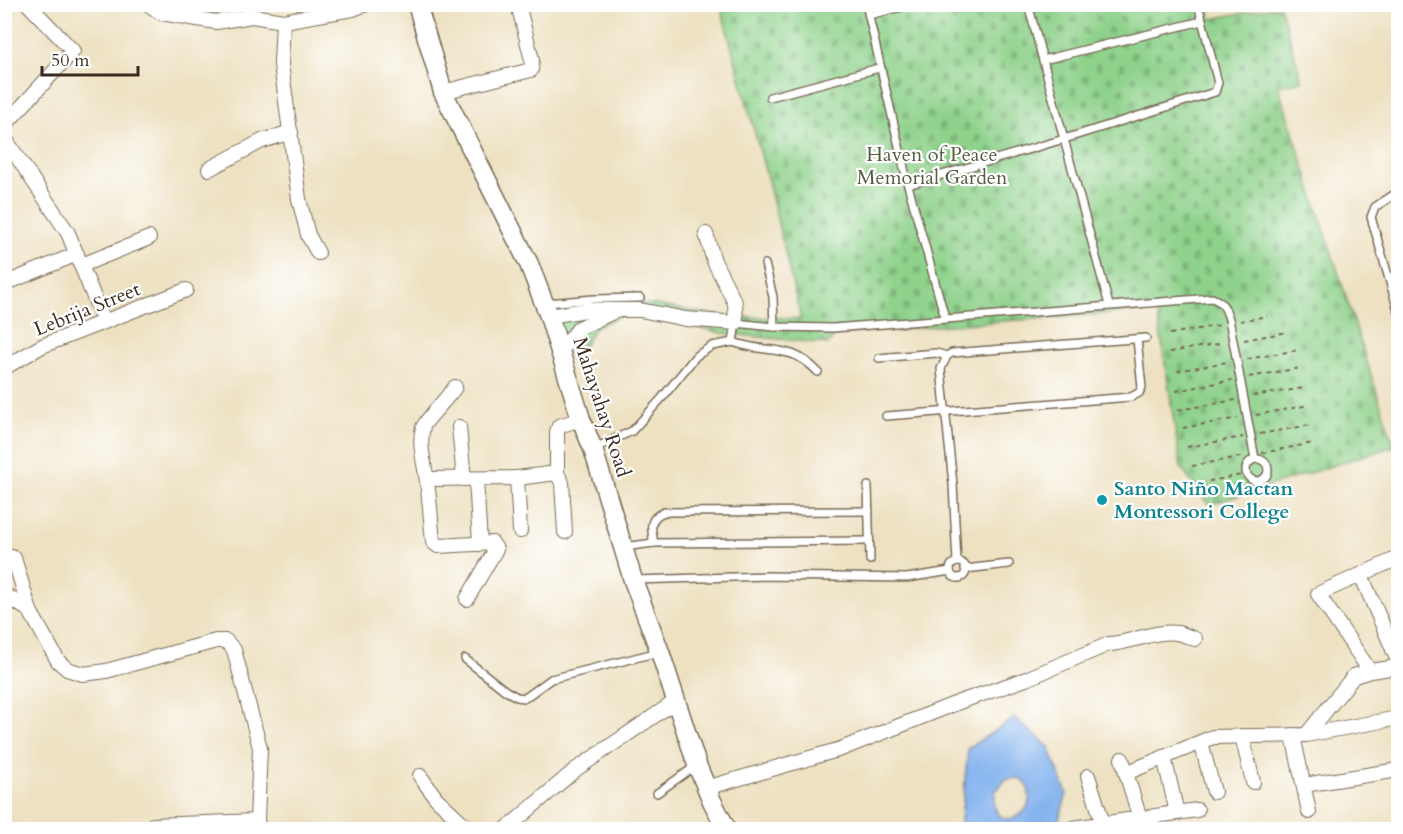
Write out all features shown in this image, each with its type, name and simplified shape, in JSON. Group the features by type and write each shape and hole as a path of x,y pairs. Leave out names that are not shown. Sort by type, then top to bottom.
{"street":[{"path":"4,126 73,51 28,4"},
{"path":"148,4 161,13 216,22 252,16 283,21 353,9 366,4"},
{"name":"Mahayahay Road","path":"417,4 443,92 529,264 593,449 622,547 697,765 728,830"},
{"path":"443,92 531,70 532,60 518,4"},
{"path":"283,21 282,64 304,225 318,253"},
{"path":"209,169 262,141 291,132"},
{"path":"4,137 68,232 105,322"},
{"path":"546,310 640,310 686,319 736,323 735,303 714,261 706,234"},
{"path":"4,284 149,238"},
{"name":"Lebrija Street","path":"4,368 42,346 186,290"},
{"path":"560,352 579,328 616,311"},
{"path":"455,387 423,427 422,446 433,542 438,546 492,543 496,549 467,599"},
{"path":"566,532 562,483 558,473 558,429 559,426 581,419"},
{"path":"459,427 480,544"},
{"path":"427,479 518,478 558,473"},
{"path":"518,478 520,531"},
{"path":"4,555 14,558 30,611 58,661 67,669 83,674 106,671 216,641 226,641 234,650 260,748 258,825 153,825"},
{"path":"1370,671 1318,594 1398,558"},
{"path":"1361,575 1398,661"},
{"path":"4,594 30,611"},
{"path":"706,788 841,749 962,701 1026,679 1109,644 1164,633 1178,633 1196,639"},
{"path":"1309,812 1299,735 1354,676 1398,667"},
{"path":"505,830 575,770 676,701"},
{"path":"1126,773 1214,737 1299,735 1398,718"},
{"path":"1242,736 1253,782"},
{"path":"1201,742 1214,792"},
{"path":"1164,757 1177,813"},
{"path":"1122,759 1140,819"},
{"path":"1304,785 1398,770"},
{"path":"420,776 436,798 470,830"},
{"path":"1088,776 1103,824"},
{"path":"1073,828 1197,810"}],"lane":[{"path":"866,4 879,68 908,185 945,318"},
{"path":"869,15 914,4"},
{"path":"1028,4 1109,305"},
{"path":"908,185 1215,92 1218,82 1198,4"},
{"path":"1043,60 1202,21"},
{"path":"770,97 879,68"},
{"path":"1398,192 1375,207 1371,217 1398,310"},
{"path":"765,264 773,297 774,327"},
{"path":"546,310 594,299 640,298"},
{"path":"733,342 736,323 774,327 833,328 1212,298 1225,306 1230,323 1255,459"},
{"path":"957,562 953,484 941,369 947,356 952,353 1146,338"},
{"path":"886,416 1131,397 1139,393 1142,387 1137,339"},
{"path":"593,449 632,431 696,356 712,346 733,342 748,348 784,350 807,360 818,372"},
{"path":"879,357 936,353 947,356"},
{"path":"1255,459 1266,464 1268,473 1265,478 1257,482 1249,479 1246,474 1248,463 1255,459"},
{"path":"868,486 870,560"},
{"path":"654,543 652,519 664,513 869,511"},
{"path":"622,547 654,543 869,541"},
{"path":"957,562 962,563 965,569 963,576 957,578 950,571 952,563 957,562"},
{"path":"965,569 1009,564"},
{"path":"633,580 767,576 907,578 950,571"},
{"path":"465,659 506,691 517,697 525,698 551,679 660,652"},
{"path":"657,793 697,765"}],"path":[{"path":"1170,334 1267,316"},
{"path":"1200,483 1246,474"}],"green space":[{"name":"Haven of Peace Memorial Garden","path":"1207,4 1211,19 1280,6 1302,81 1278,86 1394,446 1209,505 1181,468 1157,310 867,331 836,335 828,344 722,333 630,312 595,327 573,364 553,307 612,302 656,305 721,316 801,319 768,181 721,8 709,5"}],"water":[{"path":"1015,718 1049,747 1067,794 1056,829 964,829 961,822 968,748","holes":["1020,778 1028,786 1029,801 1024,812 1013,818 1002,817 995,805 995,792 1006,779"]}],"place":[{"name":"Santo Niño Mactan Montessori College","path":"1102,500"}]}
